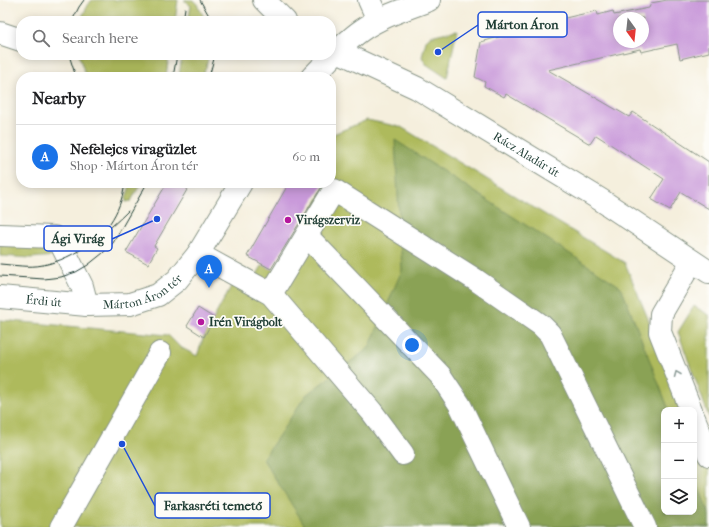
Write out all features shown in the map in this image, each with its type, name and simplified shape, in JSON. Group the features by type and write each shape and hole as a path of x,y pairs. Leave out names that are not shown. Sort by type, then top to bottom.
{"street":[{"path":"264,0 280,16"},
{"path":"369,0 378,20"},
{"path":"336,48 378,20 429,0"},
{"path":"0,33 16,38"},
{"name":"Rácz Aladár út","path":"336,50 417,88 601,200 701,266"},
{"path":"316,72 325,60"},
{"name":"Márton Áron tér","path":"85,295 130,304 158,295 177,280 198,254 238,188"},
{"path":"271,294 334,190 476,280 540,325 550,334 645,527"},
{"path":"0,235 53,231 60,242 85,295"},
{"path":"307,236 440,375 460,405 518,527"},
{"path":"198,254 271,294 372,412 403,454"},
{"path":"690,407 660,332 661,314 701,266"},
{"name":"Érdi út","path":"0,297 85,295"},
{"path":"62,527 160,353"},
{"path":"697,425 709,455"}],"green space":[{"path":"92,0 178,0 176,16 82,16"},
{"path":"184,0 193,0 203,16 189,16 191,6"},
{"path":"457,30 447,78 426,64 422,57 426,41 430,36"},
{"path":"81,60 168,60 167,72 84,72"},
{"path":"181,60 208,60 204,72 180,72"},
{"path":"367,120 401,127 625,263 685,407 661,407 661,515 697,515 697,437 709,467 709,527 0,527 0,320 168,335 180,347 197,356 204,336 234,281 255,278 263,264 277,272 325,188 336,188 336,133"},
{"path":"395,140 621,287 668,407 661,407 661,515 697,515 697,483 709,514 709,527 306,527 263,459 306,395 369,348 402,270"},
{"path":"129,188 138,188 131,201 126,202"},
{"path":"0,242 53,245 56,256 31,258 0,256"},
{"path":"694,306 709,315 709,417 678,332"}],"building":[{"path":"667,0 709,0 709,52 680,59 677,44 641,52 640,49 548,70 629,117 633,112 709,162 709,209 681,192 670,210 651,199 664,179 596,135 590,144 506,94 504,97 484,86 485,82 475,77 481,42 524,30 524,32 562,23 561,19 597,11 598,15 613,11 613,48 649,48 649,12 629,12 649,8 651,3"},
{"path":"164,188 188,188 154,246 157,248 148,264 126,252"},
{"name":"Virágszerviz","path":"286,188 321,188 271,269 247,256"},
{"name":"Irén Virágbolt","path":"198,308 214,318 204,337 187,326"}],"tram line":[{"path":"74,16 84,0"},
{"path":"200,0 209,16"},
{"path":"184,16 185,8"},
{"path":"71,60 74,72"},
{"path":"174,72 176,60"},
{"path":"210,72 214,60"},
{"path":"110,223 120,204 124,188"},
{"path":"0,276 44,279 61,277 76,272 88,265 113,243 144,188"},
{"path":"0,264 38,266 55,262 89,244 110,228 128,211"}],"place":[{"name":"Márton Áron","path":"438,52"},
{"name":"Ági Virág","path":"157,219"},
{"name":"Virágszerviz","path":"288,220"},
{"name":"Nefelejcs viragüzlet","path":"209,288"},
{"name":"Irén Virágbolt","path":"201,322"},
{"name":"Farkasréti temető","path":"122,444"}]}
